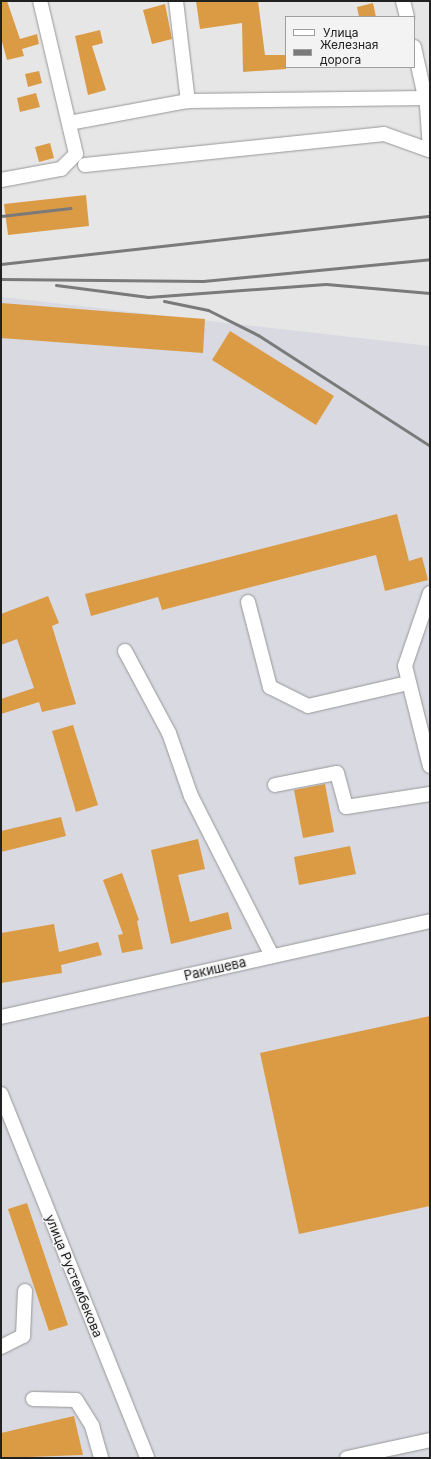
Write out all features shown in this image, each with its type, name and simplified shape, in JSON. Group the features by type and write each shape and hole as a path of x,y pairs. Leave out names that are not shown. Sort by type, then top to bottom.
{"street":[{"path":"1,180 62,169 76,154 40,1"},
{"path":"176,1 188,101"},
{"path":"404,1 407,16"},
{"path":"85,164 384,134 430,150 428,103 415,51"},
{"path":"69,123 188,101 428,103"},
{"path":"430,593 404,666 430,766"},
{"path":"248,602 270,687 308,706 408,683"},
{"path":"125,651 169,733 191,796 272,956"},
{"path":"275,785 337,773 346,807 430,794"},
{"name":"Ракишева","path":"1,1018 430,921"},
{"name":"улица Рустембекова","path":"1,1094 147,1458"},
{"path":"1,1347 24,1336 25,1291"},
{"path":"33,1399 76,1400 92,1426 101,1458"},
{"path":"347,1458 392,1453 430,1440"}],"shaded area":[{"path":"1,297 430,346 430,1458 1,1458"}],"building":[{"path":"1,1 7,1 20,39 37,34 39,44 22,49 24,56 7,60 1,38"},
{"path":"196,1 258,1 265,55 285,55 286,69 243,72 242,23 200,29"},
{"path":"373,3 376,16 359,16 357,7"},
{"path":"165,4 172,39 152,44 143,10"},
{"path":"100,30 103,43 92,46 106,90 88,95 75,36"},
{"path":"39,71 42,83 28,87 25,74"},
{"path":"36,93 40,107 20,112 17,98"},
{"path":"50,143 54,158 39,162 35,147"},
{"path":"86,195 89,226 8,235 4,204"},
{"path":"1,303 205,319 203,353 1,338"},
{"path":"230,331 334,396 316,425 212,360"},
{"path":"397,514 409,561 422,557 428,580 385,591 376,555 162,610 158,597 91,616 85,594"},
{"path":"48,596 59,623 52,626 76,704 42,712 39,702 1,714 1,699 34,688 17,639 1,645 1,614"},
{"path":"73,725 98,805 76,812 52,731"},
{"path":"325,784 334,832 303,838 294,790"},
{"path":"61,817 66,836 1,852 1,831"},
{"path":"198,839 205,869 178,875 190,922 228,912 232,929 171,944 151,850"},
{"path":"350,846 356,874 299,885 294,857"},
{"path":"122,873 139,920 137,921 143,949 122,953 118,935 123,934 103,880"},
{"path":"54,924 59,952 98,942 102,955 61,965 62,973 1,983 1,933"},
{"path":"430,1016 430,1206 299,1234 260,1053"},
{"path":"27,1203 68,1325 49,1331 8,1209"},
{"path":"74,1416 83,1455 1,1458 1,1433"}],"railway":[{"path":"1,216 71,208"},
{"path":"1,264 430,216"},
{"path":"1,279 203,281 430,259"},
{"path":"56,285 148,297 326,284 430,293"},
{"path":"164,301 208,310 258,335 430,446"}]}
